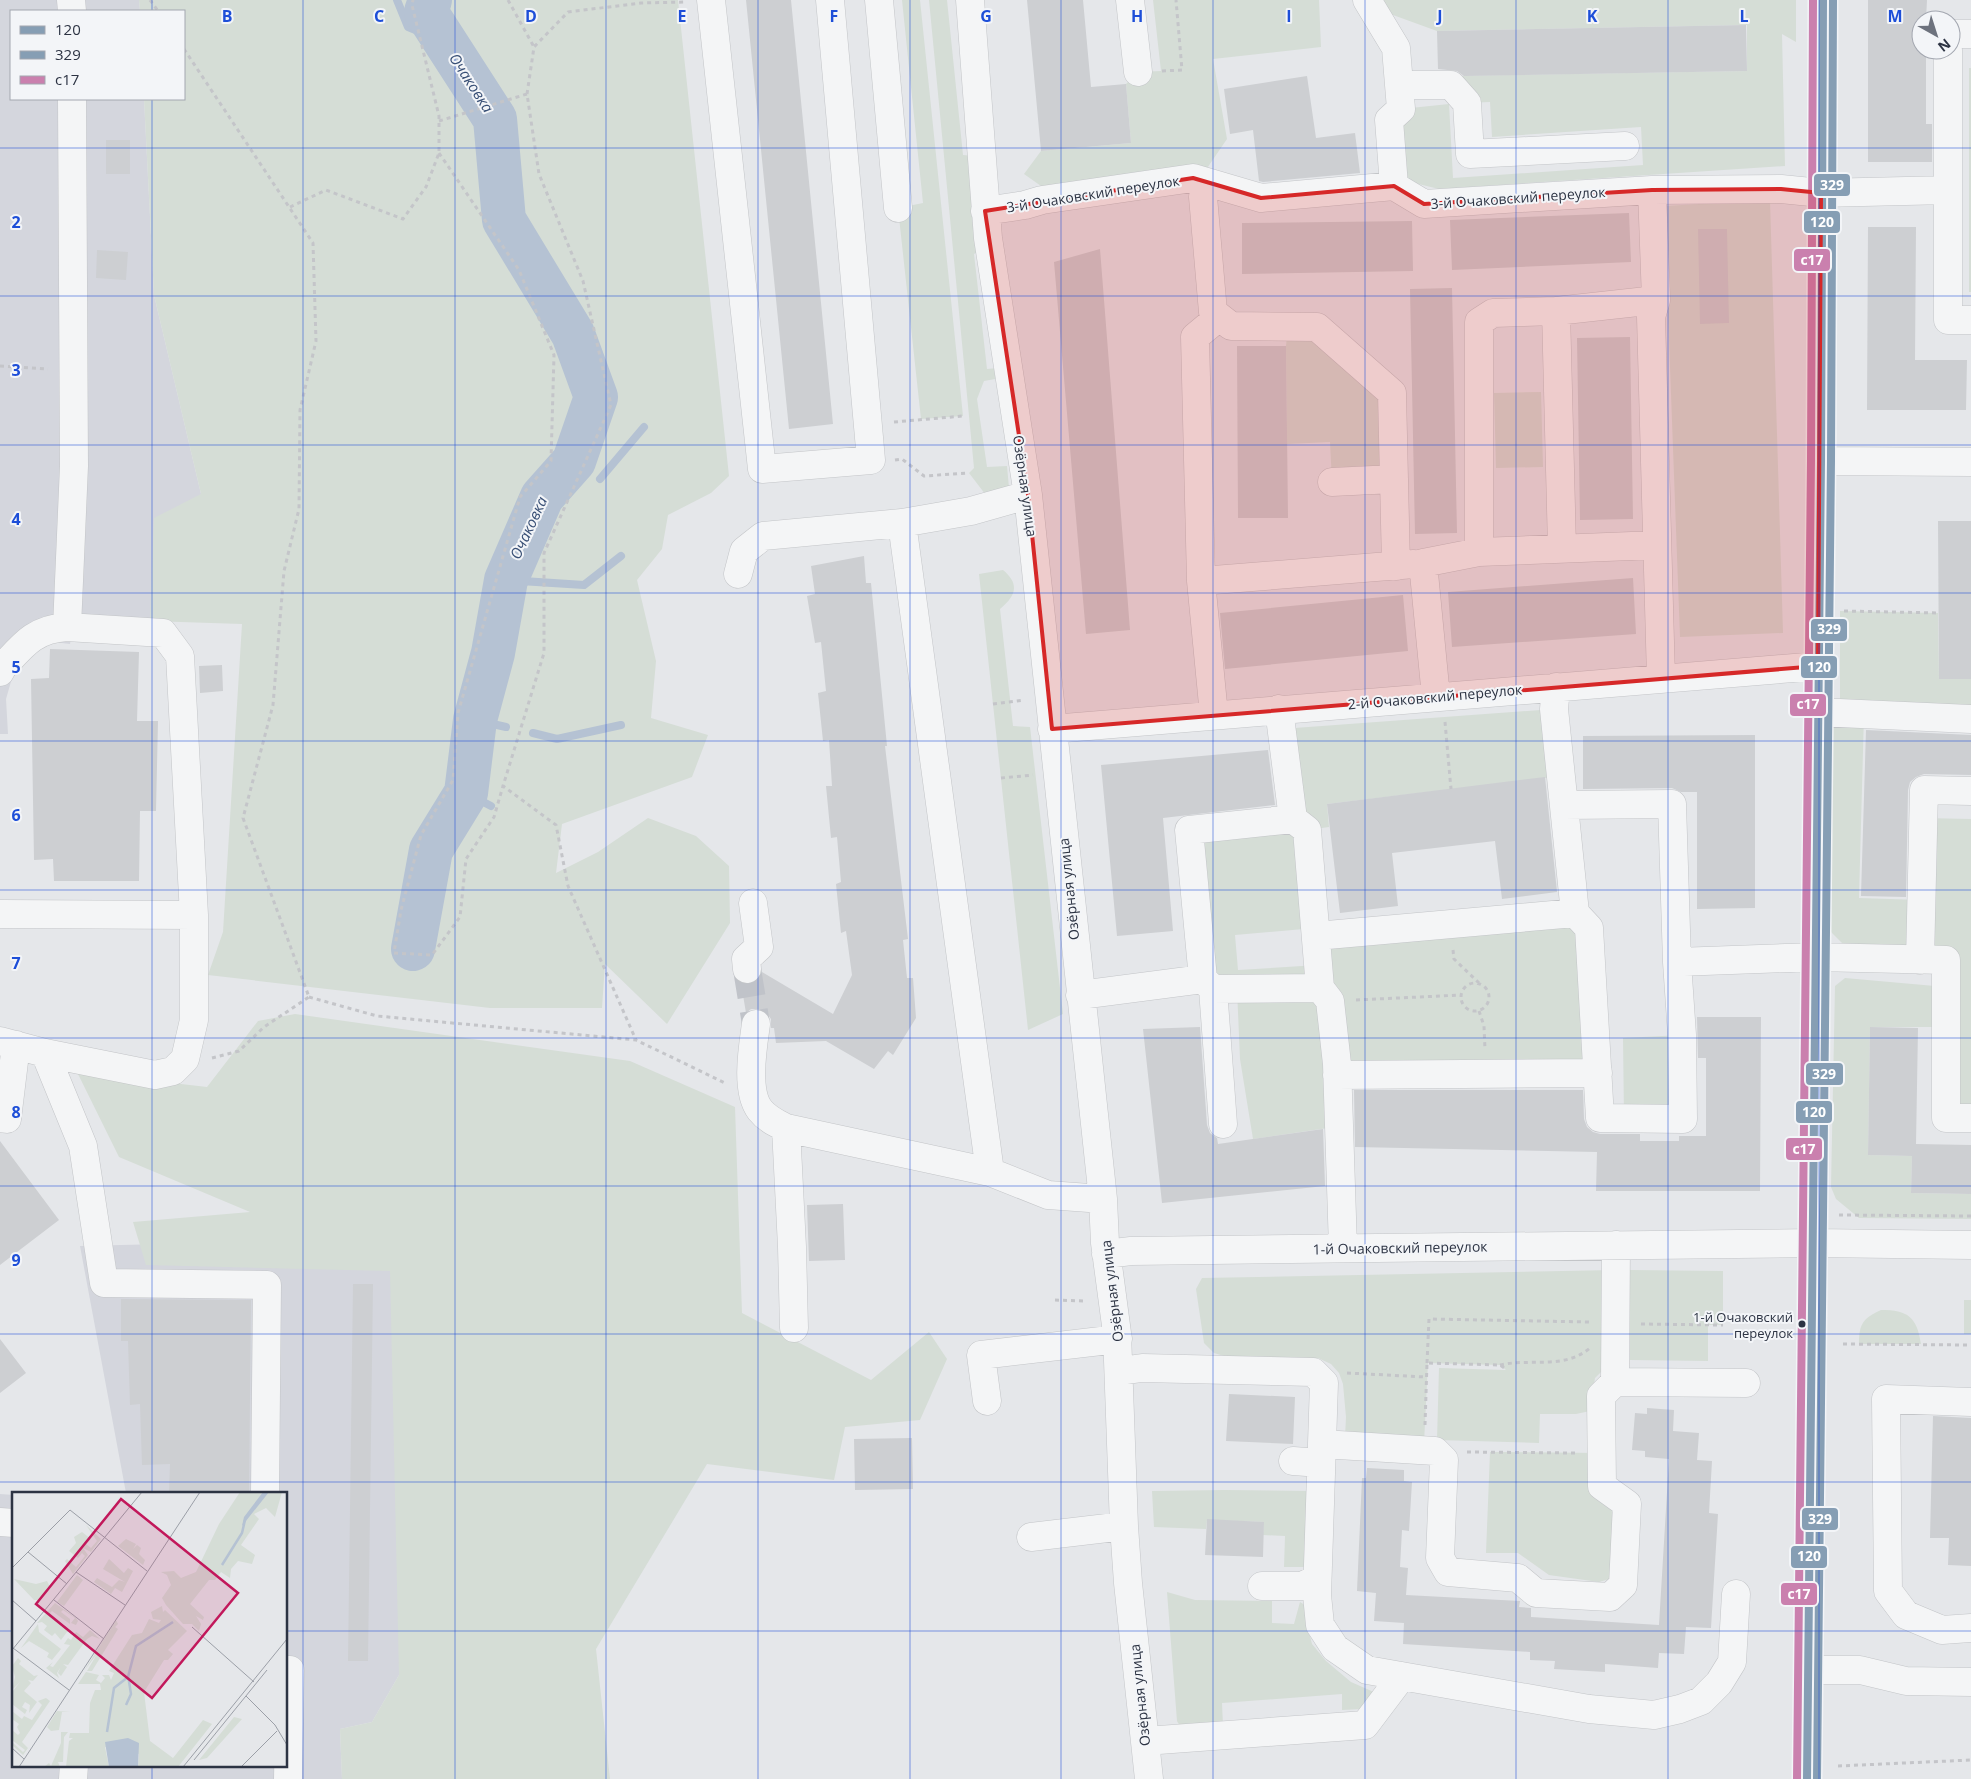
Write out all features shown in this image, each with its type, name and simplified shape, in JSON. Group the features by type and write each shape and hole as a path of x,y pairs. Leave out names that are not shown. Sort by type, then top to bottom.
{"street":[{"path":"711,1 762,470 871,460 830,0"},
{"path":"879,0 898,208"},
{"name":"Озёрная улица","path":"970,0 985,211 1028,495 1103,1199 1106,1254 1118,1339 1124,1526 1150,1779"},
{"path":"1130,0 1138,72"},
{"path":"1367,0 1396,48 1401,109 1389,120 1394,186"},
{"path":"1807,1779 1814,1243 1823,0"},
{"path":"1948,60 1948,320 1971,320"},
{"path":"1399,84 1451,86 1467,103 1470,154 1625,146"},
{"path":"67,627 74,466 72,100"},
{"name":"3-й Очаковский переулок","path":"985,211 1025,205 1042,200 1193,178 1261,198 1394,186 1424,204 1652,190 1781,189 1822,193 1948,190"},
{"path":"1208,183 1203,197 1213,312 1231,326 1317,327 1392,393 1396,566"},
{"path":"1652,190 1656,300 1651,317 1661,678"},
{"path":"1479,552 1478,322 1493,313 1556,310 1656,300"},
{"path":"1556,310 1562,548"},
{"path":"1214,715 1201,581 1195,337 1220,317"},
{"path":"1821,461 1971,462"},
{"path":"1332,482 1394,480"},
{"path":"738,574 744,551 763,536 902,523 971,511 1028,495"},
{"path":"902,523 990,1172"},
{"path":"1201,581 1396,566 1423,563 1479,552 1658,545"},
{"path":"1423,563 1440,696"},
{"path":"0,672 32,637 51,628 67,627 163,633 180,656 183,680 194,915 194,1020 185,1059 173,1072 155,1075 45,1053 8,1043 7,1119 0,1118"},
{"name":"2-й Очаковский переулок","path":"1052,729 1818,666"},
{"path":"1556,687 1554,708 1575,913 1589,928 1600,1118 1682,1119 1682,1036 1677,962 1672,804 1564,805"},
{"path":"1279,709 1293,819"},
{"path":"1817,712 1971,718"},
{"path":"1920,960 1924,790 1971,791"},
{"path":"1223,1124 1208,984 1188,830 1293,819 1307,830 1316,936 1337,1075 1343,1248"},
{"path":"0,898 0,915 194,915"},
{"path":"747,969 746,959 759,947 753,903"},
{"path":"1316,936 1575,913"},
{"path":"1677,962 1816,957 1946,960 1946,1118 1971,1118"},
{"path":"1080,995 1208,984 1325,994"},
{"path":"756,1024 752,1063 754,1096 759,1109 770,1120 786,1128 990,1172 1048,1195 1103,1199"},
{"path":"45,1053 83,1146 104,1283 267,1285 265,1492"},
{"path":"1337,1075 1598,1073"},
{"path":"786,1128 794,1328"},
{"name":"1-й Очаковский переулок","path":"1106,1254 1131,1251 1616,1245 1814,1243 1971,1245"},
{"path":"1616,1245 1616,1382"},
{"path":"987,1401 981,1355 1118,1339"},
{"path":"1120,1371 1142,1368 1178,1376 1313,1372 1324,1384 1316,1595 1320,1625 1335,1648 1367,1670 1588,1709 1654,1715 1680,1709 1701,1701 1719,1683 1732,1662 1736,1594"},
{"path":"1293,1461 1321,1453 1429,1451 1444,1460 1440,1558 1448,1572 1518,1578 1536,1593 1610,1597 1623,1584 1627,1504 1602,1486 1601,1396 1616,1382 1746,1383"},
{"path":"1971,1402 1886,1399 1888,1591 1906,1615 1942,1630 1971,1628"},
{"path":"1031,1537 1124,1526"},
{"path":"1262,1586 1302,1586 1317,1579"},
{"path":"288,1670 290,1670 288,1779"},
{"path":"1809,1670 1860,1670 1906,1681 1971,1682"},
{"path":"1145,1741 1365,1725 1402,1676"},
{"path":"73,1779 74,1766"}],"path":[{"path":"290,207 326,190 403,219 426,187 439,154 439,121 438,108 412,5 413,0"},
{"path":"508,0 534,47"},
{"path":"1138,72 1182,70 1176,0"},
{"path":"439,154 519,270 554,355 551,461 520,497 458,713 453,780 421,835 402,910 394,953 432,955 460,917 466,860 494,817 544,653 544,553 611,405 584,281 539,174 527,94 534,47 568,12 641,3 711,1"},
{"path":"185,50 313,242 316,341 300,410 299,509 284,571 273,705 243,818 309,997"},
{"path":"439,121 527,94"},
{"path":"0,366 74,371"},
{"path":"867,424 963,416"},
{"path":"871,460 902,459 924,476 969,473"},
{"path":"1819,611 1938,613"},
{"path":"1440,696 1451,789"},
{"path":"993,704 1024,700"},
{"path":"1001,778 1034,774"},
{"path":"503,786 556,825 568,886 636,1040"},
{"path":"1451,924 1454,959 1486,988 1489,999 1486,1007 1479,1011 1470,1011 1464,1004 1461,995 1464,989 1471,984 1479,983"},
{"path":"1325,994 1461,995"},
{"path":"185,1059 210,1058 239,1051 264,1027 309,997 377,1016 636,1040 754,1096"},
{"path":"1479,1011 1484,1026 1486,1074"},
{"path":"1814,1214 1971,1216"},
{"path":"1055,1300 1082,1301"},
{"path":"1602,1453 1429,1451 1426,1377 1429,1318 1723,1325"},
{"path":"1427,1363 1500,1365 1515,1362 1557,1362 1571,1359 1583,1353 1595,1342"},
{"path":"1843,1344 1971,1344"},
{"path":"1500,1365 1507,1370"},
{"path":"1313,1372 1426,1377"},
{"path":"1838,1766 1971,1760"}],"highlighted area":[{"path":"1193,178 1261,198 1394,186 1424,204 1652,190 1781,189 1821,193 1818,666 1052,729 1028,495 985,211"}],"shaded area":[{"path":"0,0 139,0 140,10 10,10 10,100 144,100 154,295 201,494 150,621 74,618 70,644 54,642 37,649 12,678 6,699 8,734 0,734"},
{"path":"139,0 678,0 729,476 711,493 668,515 662,549 637,580 656,661 651,718 708,735 692,777 562,824 556,873 598,852 648,818 696,836 729,866 730,923 667,1024 605,964 602,1008 490,1008 208,975 223,932 242,624 150,621 154,518 201,494 154,295 144,100 185,100 185,10 140,10"},
{"path":"902,0 920,0 963,416 921,419 898,208 923,203"},
{"path":"929,0 947,0 963,155 975,156 983,249 974,254 987,369 998,368 1001,378 984,381 977,399 987,467 1007,466 1010,499 992,503 969,473 974,468"},
{"path":"1153,0 1319,0 1321,47 1213,59 1227,139 1199,180 1041,186 1024,174 1041,151 1131,143 1126,84 1138,72 1161,71"},
{"path":"1367,0 1796,0 1796,42 1782,34 1785,166 1439,189 1394,178 1401,109 1449,104 1453,178 1643,165 1641,127 1492,137 1490,102 1467,103 1451,76 1747,71 1747,25 1437,31 1371,7"},
{"path":"1969,68 1971,68 1971,292 1969,292"},
{"path":"1770,200 1783,633 1680,637 1664,206"},
{"path":"1288,327 1317,327 1392,393 1394,479 1332,482 1330,442 1287,444 1286,346"},
{"path":"1541,392 1543,467 1496,468 1494,393"},
{"path":"1003,570 1014,585 1010,599 1000,609 1013,726 1030,727 1063,1014 1028,1030 979,574"},
{"path":"1840,611 1938,613 1939,679 1971,679 1971,719 1864,714 1859,898 1921,900 1923,818 1971,819 1971,1118 1946,1118 1946,1027 1870,1027 1868,1155 1912,1156 1911,1193 1971,1194 1971,1219 1859,1218 1836,1199 1831,1187 1835,986 1845,978 1946,987 1946,960 1847,948 1831,932 1831,727 1840,713"},
{"path":"1554,709 1561,776 1327,804 1329,827 1307,830 1315,928 1235,935 1238,970 1318,965 1316,936 1575,913 1598,1067 1337,1064 1328,1128 1253,1139 1240,1059 1237,989 1213,989 1189,830 1293,819 1281,729"},
{"path":"295,1014 630,1061 735,1107 742,1313 871,1380 929,1332 947,1359 920,1420 845,1427 834,1480 707,1464 596,1649 610,1779 342,1779 340,1729 372,1722 399,1675 390,1271 146,1265 133,1222 250,1212 119,1157 77,1072 207,1087 258,1021"},
{"path":"1682,1035 1683,1119 1624,1118 1623,1038"},
{"path":"419,1238 399,1675 372,1722 340,1729 342,1779 0,1779 0,1494 12,1495 12,1766 288,1766 288,1492 126,1492 80,1246"},
{"path":"1615,1270 1604,1369 1595,1378 1590,1411 1576,1414 1540,1414 1539,1443 1437,1440 1439,1368 1506,1370 1500,1365 1428,1363 1424,1443 1345,1437 1346,1417 1343,1384 1339,1373 1331,1364 1318,1358 1244,1362 1214,1353 1204,1343 1196,1289 1202,1278"},
{"path":"1630,1270 1723,1271 1723,1325 1708,1325 1708,1361 1630,1360"},
{"path":"1964,1300 1971,1300 1971,1334 1964,1334"},
{"path":"1881,1310 1890,1310 1910,1317 1917,1327 1921,1344 1859,1344 1863,1322"},
{"path":"1490,1452 1602,1453 1627,1504 1624,1575 1599,1582 1549,1575 1518,1553 1486,1553"},
{"path":"1152,1491 1313,1491 1305,1567 1284,1567 1285,1536 1263,1535 1264,1522 1207,1520 1206,1529 1154,1527"},
{"path":"1167,1592 1195,1600 1272,1601 1272,1623 1294,1624 1300,1602 1311,1609 1308,1629 1312,1644 1326,1661 1351,1682 1376,1693 1362,1709 1342,1710 1342,1694 1222,1703 1223,1726 1182,1730 1177,1721"}],"building":[{"path":"746,0 791,0 833,424 789,429"},
{"path":"1027,0 1083,0 1091,87 1126,84 1131,143 1041,151"},
{"path":"1868,0 1927,0 1926,10 1911,10 1911,60 1926,60 1926,124 1932,124 1932,162 1868,162"},
{"path":"1746,25 1747,71 1464,76 1457,71 1438,69 1437,31"},
{"path":"1307,76 1316,138 1355,133 1360,173 1259,181 1253,130 1230,134 1224,89"},
{"path":"106,140 130,140 130,174 106,174"},
{"path":"1629,213 1631,262 1452,270 1450,220"},
{"path":"1412,221 1413,271 1242,274 1242,223"},
{"path":"1868,227 1916,227 1915,360 1967,360 1966,410 1867,410"},
{"path":"1698,229 1727,229 1729,323 1700,324"},
{"path":"1100,249 1130,630 1086,634 1054,262"},
{"path":"97,250 128,252 126,280 96,278"},
{"path":"1452,288 1457,533 1415,534 1410,289"},
{"path":"1630,337 1633,519 1580,520 1577,338"},
{"path":"1237,346 1286,346 1288,518 1238,518"},
{"path":"1938,521 1971,521 1971,679 1939,679"},
{"path":"864,556 866,583 871,583 887,746 885,746 908,939 903,940 907,978 913,978 916,1018 893,1055 888,1051 874,1069 826,1041 776,1043 774,1028 771,1028 771,1019 766,1012 751,1009 746,1013 741,983 749,984 756,982 762,972 833,1014 852,975 846,931 841,933 836,884 841,882 837,837 831,838 826,786 832,786 829,740 823,741 818,693 826,691 821,642 815,643 807,596 815,594 811,566"},
{"path":"1633,578 1636,634 1452,647 1448,592"},
{"path":"1403,595 1408,651 1225,669 1220,613"},
{"path":"50,649 139,652 137,721 158,721 156,811 140,811 139,881 54,881 53,859 34,860 31,679 49,678"},
{"path":"222,665 223,691 200,693 199,666"},
{"path":"1866,730 1971,735 1971,775 1924,774 1910,782 1908,790 1906,897 1861,896"},
{"path":"1755,735 1755,908 1697,909 1697,792 1681,792 1672,788 1583,789 1583,736"},
{"path":"1268,750 1275,805 1163,818 1173,931 1117,936 1101,765"},
{"path":"1545,777 1557,892 1502,899 1495,841 1392,853 1398,906 1340,913 1327,804"},
{"path":"1697,1017 1761,1017 1760,1191 1596,1191 1597,1152 1355,1147 1354,1090 1583,1090 1584,1119 1587,1127 1593,1132 1600,1134 1640,1134 1640,1141 1679,1141 1679,1136 1706,1136 1706,1058 1698,1058"},
{"path":"1200,1027 1207,1125 1210,1133 1217,1138 1218,1144 1323,1129 1325,1186 1162,1203 1143,1029"},
{"path":"1870,1027 1918,1028 1916,1144 1971,1145 1971,1194 1911,1193 1912,1156 1868,1155"},
{"path":"0,1141 59,1220 0,1265"},
{"path":"843,1204 845,1260 809,1261 807,1205"},
{"path":"353,1284 373,1284 368,1661 348,1661"},
{"path":"121,1299 251,1300 249,1492 169,1492 170,1464 142,1465 140,1404 130,1405 128,1341 121,1341"},
{"path":"0,1339 26,1373 0,1393"},
{"path":"1229,1394 1295,1397 1293,1444 1226,1441"},
{"path":"1647,1408 1674,1410 1673,1431 1699,1433 1697,1460 1712,1461 1709,1513 1718,1514 1711,1628 1686,1627 1684,1654 1659,1653 1658,1668 1605,1664 1605,1672 1554,1669 1555,1661 1530,1660 1530,1652 1403,1644 1404,1623 1374,1621 1376,1593 1357,1591 1362,1478 1366,1478 1367,1468 1404,1470 1404,1481 1412,1482 1409,1531 1402,1530 1400,1567 1408,1568 1406,1595 1520,1601 1519,1607 1531,1608 1531,1617 1659,1625 1669,1459 1645,1457 1645,1451 1632,1450 1635,1413 1647,1414"},
{"path":"1933,1416 1971,1418 1971,1566 1948,1565 1949,1538 1930,1538"},
{"path":"912,1438 913,1489 855,1490 854,1439"},
{"path":"1207,1519 1264,1522 1263,1557 1205,1555"}],"waterway":[{"path":"397,0 408,27 445,42"},
{"name":"Очаковка","path":"413,949 431,850 466,793 475,720 493,653 506,580 542,497 574,461 596,397 573,334 504,220 495,119 426,12 430,0"},
{"path":"600,479 644,427"},
{"path":"506,580 584,585 621,556"},
{"path":"475,720 506,727"},
{"path":"533,733 557,739 621,725"},
{"path":"466,793 491,806"}],"tunnel":[{"path":"747,969 756,1024"}],"transit line":[{"name":"с17","path":"1797,1779 1811,461 1813,0"},
{"name":"120","path":"1807,1779 1821,461 1823,0"},
{"name":"329","path":"1817,1779 1831,461 1833,0"}],"place":[{"name":"1-й Очаковский переулок","path":"1802,1324"}]}
